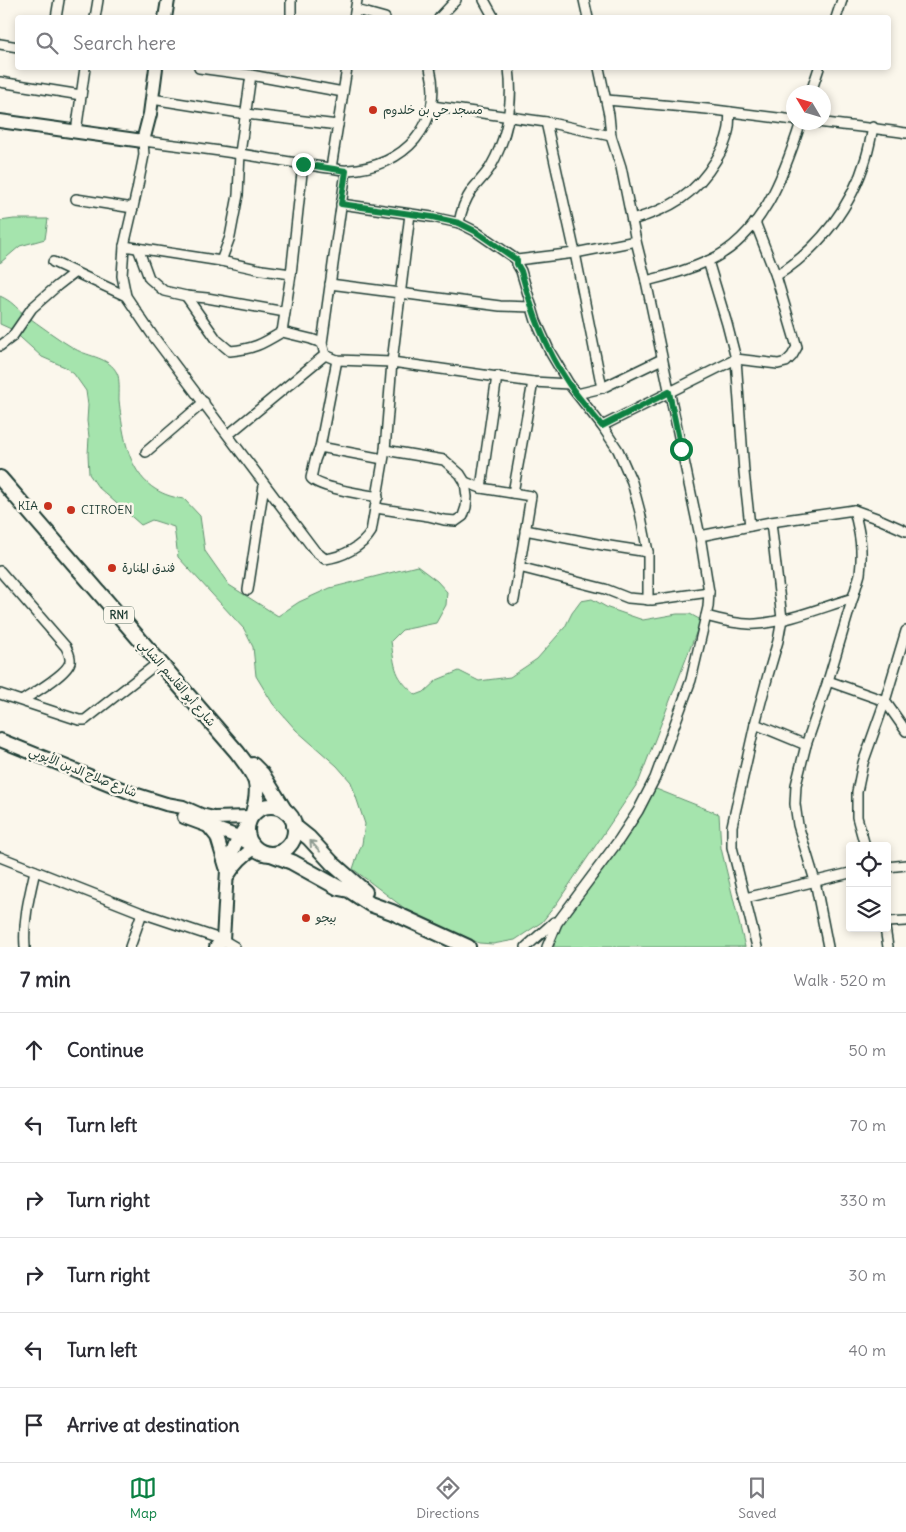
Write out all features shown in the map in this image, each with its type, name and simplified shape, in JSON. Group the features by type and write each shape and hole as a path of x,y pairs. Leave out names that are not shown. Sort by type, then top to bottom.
{"main road":[{"name":"شارع أبو القاسم الشابي","path":"0,478 237,752 251,771 256,781 257,799 250,818"},
{"name":"شارع أبو القاسم الشابي","path":"237,752 262,774 285,811"},
{"path":"250,818 263,807 275,806 285,811"},
{"name":"RN1","path":"285,811 290,815 294,826 332,863 392,912"},
{"name":"RN1","path":"250,818 247,834 253,847 260,852 272,854 292,862 339,888 349,890 370,904 392,912 463,946"},
{"path":"272,854 284,850 289,845 293,839 294,826"},
{"path":"332,863 345,880 349,890"}],"street":[{"path":"56,15 59,0"},
{"path":"96,15 98,0"},
{"path":"166,15 168,0"},
{"path":"291,0 291,15"},
{"path":"442,15 456,0"},
{"path":"484,0 492,15"},
{"path":"584,0 587,15"},
{"path":"837,15 842,0"},
{"path":"356,9 375,15"},
{"path":"0,44 15,46"},
{"path":"76,132 85,70"},
{"path":"156,70 150,114 144,141 144,155 124,246 122,276 126,296 153,336 264,485 315,551 325,559 334,558 365,542 372,532 384,454 392,362 410,214"},
{"path":"214,70 343,92"},
{"path":"331,168 347,70"},
{"path":"0,121 240,154 346,171 384,163 408,148 420,134 432,106 433,78 431,70"},
{"path":"459,223 461,212 469,196 491,166 505,133 510,94 510,70"},
{"path":"546,947 557,923 619,840 638,811 655,778 691,680 708,607 709,592 700,536 621,167 611,136 607,100 600,70"},
{"path":"814,85 819,70"},
{"path":"221,261 230,237 238,195 240,154 251,75"},
{"path":"0,82 81,96"},
{"path":"152,99 246,114 338,125"},
{"path":"607,100 786,119"},
{"path":"432,106 546,122 611,136"},
{"path":"632,220 656,213 672,205 687,196 699,184 721,152 728,132 730,112"},
{"path":"546,122 602,388"},
{"path":"831,124 906,133"},
{"path":"776,276 794,265 811,249 837,217 857,183 867,157 873,128"},
{"path":"646,281 708,261 736,244 755,222 779,184 798,130"},
{"path":"282,332 291,274 303,164"},
{"path":"325,355 322,344 334,244 346,171"},
{"path":"76,199 133,208"},
{"path":"341,204 459,223 475,231 517,260 575,253 636,241"},
{"path":"602,426 736,360 778,364 786,362 792,356 797,347 776,276 755,222"},
{"path":"124,246 291,274"},
{"path":"138,248 149,278 164,291 285,312"},
{"path":"517,260 536,321 550,352 569,384 618,450 632,482 648,552 648,600"},
{"path":"708,261 736,360 750,526"},
{"path":"53,262 126,296"},
{"path":"0,346 12,336 32,308 75,272"},
{"path":"330,284 500,306 532,307"},
{"path":"186,296 217,340 230,350 258,347 282,332 311,339 322,344"},
{"path":"325,355 337,360 392,362 533,382 569,384"},
{"path":"228,435 325,355"},
{"path":"576,394 602,388 662,359"},
{"path":"337,360 320,447 311,478 314,482 378,497"},
{"path":"481,488 497,376"},
{"path":"513,493 533,382"},
{"path":"146,452 204,402"},
{"path":"320,447 444,460 460,474 465,482 466,508 463,516 456,521 376,508"},
{"path":"465,482 481,488 530,496 514,600"},
{"path":"248,590 264,485"},
{"path":"700,536 770,522 854,510 906,532"},
{"path":"828,947 815,881 798,825 795,804 796,785 806,745 828,681 860,574 862,556 861,537 854,510"},
{"path":"757,947 732,848 732,826 755,724 778,641 782,619 770,522"},
{"path":"525,530 603,546 648,552"},
{"path":"519,567 605,589 628,598 648,600 709,592"},
{"path":"0,571 66,647 70,655 70,664 64,671 23,700"},
{"path":"706,616 738,623 754,624 782,619 853,598"},
{"path":"864,842 857,817 857,792 863,763 885,701 906,631"},
{"path":"0,694 79,720 85,720 159,662"},
{"path":"828,681 885,701 906,731"},
{"path":"755,724 806,745"},
{"name":"شارع صلاح الدين الأيوبي","path":"0,740 134,794 166,804 183,807 214,818 250,818"},
{"name":"شارع صلاح الدين الأيوبي","path":"166,804 178,814 238,837 253,847"},
{"path":"219,944 227,870 233,848 250,818"},
{"path":"208,827 217,837 227,870"},
{"path":"226,886 229,874 235,864 253,847"},
{"path":"0,857 219,944 235,947"},
{"path":"891,867 906,865"},
{"path":"25,947 24,925 35,872"},
{"path":"745,898 846,874"},
{"path":"526,947 551,926 565,911"},
{"path":"130,947 142,913"},
{"path":"891,922 906,920"},
{"path":"886,932 888,947"}],"green space":[{"path":"48,219 45,239 20,246 0,263 0,221"},
{"path":"0,296 80,352 104,360 117,373 124,433 133,463 141,476 152,487 166,495 184,499 200,516 205,551 229,585 278,616 299,602 330,588 417,566 437,581 447,592 446,605 436,623 402,630 391,641 393,658 399,677 416,695 424,692 437,680 459,671 479,681 510,677 537,659 565,627 581,601 592,599 608,608 643,620 677,614 690,614 701,620 639,781 557,903 542,922 515,940 493,944 479,943 408,911 353,869 362,844 365,824 351,782 337,766 296,730 273,704 256,676 253,647 244,629 178,557 174,527 152,520 141,525 98,487 89,474 86,391 74,374 65,367 42,357 11,329 0,324"},
{"path":"651,787 719,814 721,848 745,947 554,947 555,933"}],"place":[{"name":"مسجد حي بن خلدوم","path":"373,110"},
{"name":"KIA","path":"48,506"},
{"name":"CITROEN","path":"71,510"},
{"name":"فندق المنارة","path":"112,568"},
{"name":"بيجو","path":"306,918"}],"route":[{"path":"303,164 346,171 341,204 432,217 459,223 475,231 517,260 536,321 550,352 569,384 602,426 669,392 681,449"}]}
